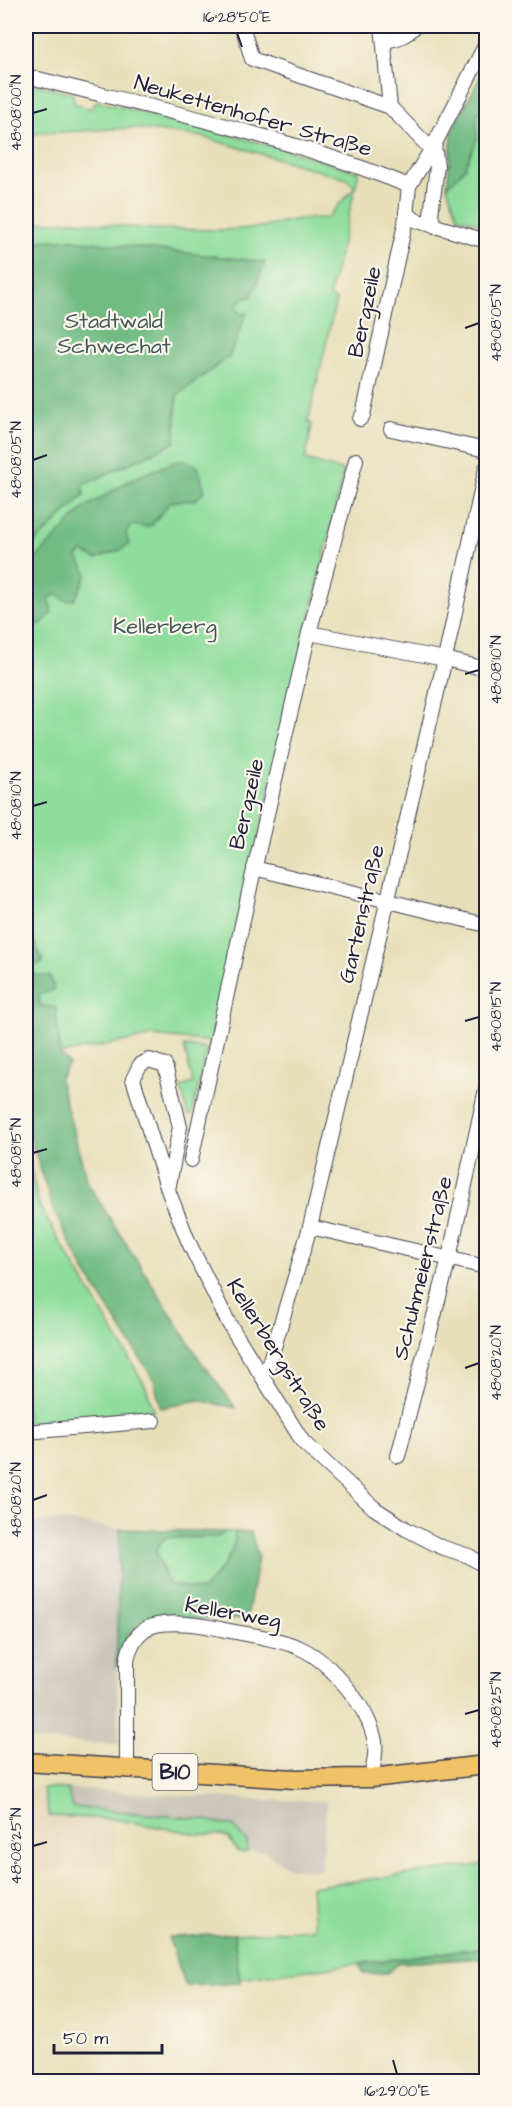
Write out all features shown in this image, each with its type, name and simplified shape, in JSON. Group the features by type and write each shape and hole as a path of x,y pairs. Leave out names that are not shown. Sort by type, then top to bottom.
{"main road":[{"name":"B10","path":"26,1762 295,1779 371,1778 486,1765"}],"street":[{"path":"242,26 252,59 390,106 425,143 434,145"},
{"path":"382,26 390,106"},
{"path":"384,41 409,33 415,26"},
{"path":"486,44 434,145 409,186 406,212 415,220 486,241"},
{"name":"Neukettenhofer Straße","path":"26,76 227,126 359,166 409,186"},
{"path":"434,145 437,166 430,215 435,227"},
{"name":"Bergzeile","path":"360,419 363,415 382,334 406,212"},
{"path":"391,429 486,450"},
{"name":"Bergzeile","path":"191,1160 254,868 309,633 356,460"},
{"name":"Gartenstraße","path":"268,1367 310,1227 445,659 486,468"},
{"path":"309,633 486,669"},
{"path":"254,868 486,925"},
{"name":"Kellerbergstraße","path":"168,1190 180,1126 165,1065 148,1060 140,1065 133,1079 168,1190 189,1243 228,1322 303,1442 374,1508 432,1543 469,1556 485,1566"},
{"name":"Schuhmeierstraße","path":"398,1456 449,1258 486,1089"},
{"path":"310,1227 486,1267"},
{"path":"26,1432 153,1421"},
{"name":"Kellerweg","path":"127,1769 129,1646 145,1629 169,1623 198,1624 286,1643 301,1648 319,1659 355,1698 370,1726 375,1740 371,1778"}],"shaded area":[{"path":"59,1520 120,1529 116,1669 119,1744 26,1740 26,1524"},
{"path":"26,1787 43,1788 49,1816 112,1819 116,1863 26,1873"},
{"path":"68,1789 265,1800 327,1801 321,1870 289,1868 265,1851 247,1852 247,1842 233,1826 201,1819 72,1807"}],"green space":[{"path":"486,67 486,225 458,217 447,187 453,128"},
{"path":"486,67 486,108 477,114 477,139 464,169 447,187 453,128"},
{"name":"Kellerberg","path":"26,82 73,94 74,103 90,109 97,101 281,148 359,172 329,297 336,300 308,422 312,424 305,460 344,471 211,1042 153,1036 60,1054 26,1053 26,551 84,495 83,485 175,442 177,395 229,357 246,313 241,314 236,307 238,302 73,240 26,241 26,223 75,221 149,229 256,228 298,219 327,218 355,187 347,179 203,137 132,128 26,134"},
{"name":"Stadtwald Schwechat","path":"73,240 265,262 252,296 238,302 236,307 241,314 247,313 229,357 177,395 175,442 83,485 84,495 26,551 26,241"},
{"path":"183,459 198,467 205,491 195,500 170,502 152,525 147,527 131,525 126,534 129,544 122,549 96,559 83,552 77,556 87,574 75,599 66,601 57,594 49,598 52,613 42,623 26,632 26,569 84,508 134,478"},
{"path":"26,920 43,963 30,967 34,975 50,976 54,990 39,995 40,1005 56,1008 60,1054 69,1064 59,1079 88,1184 202,1363 236,1408 198,1400 161,1408 154,1380 88,1276 54,1212 26,1124"},
{"path":"184,1046 207,1049 192,1115 188,1115 181,1087 193,1083"},
{"path":"26,1148 39,1206 145,1385 154,1410 26,1423"},
{"path":"120,1529 225,1532 218,1537 164,1538 156,1551 168,1584 202,1591 229,1556 235,1532 251,1532 258,1557 247,1618 145,1621 127,1636 116,1669"},
{"path":"225,1532 235,1532 233,1549 225,1564 203,1591 168,1584 156,1551 164,1538 218,1537"},
{"path":"43,1788 68,1789 72,1807 201,1819 233,1826 247,1842 247,1852 237,1851 229,1838 220,1835 198,1834 112,1819 49,1816"},
{"path":"486,1864 486,1947 239,1979 234,1934 314,1929 311,1887"},
{"path":"234,1934 240,1983 186,1986 168,1937"},
{"path":"486,1947 486,1958 398,1963 387,1973 363,1974 360,1964"}]}
